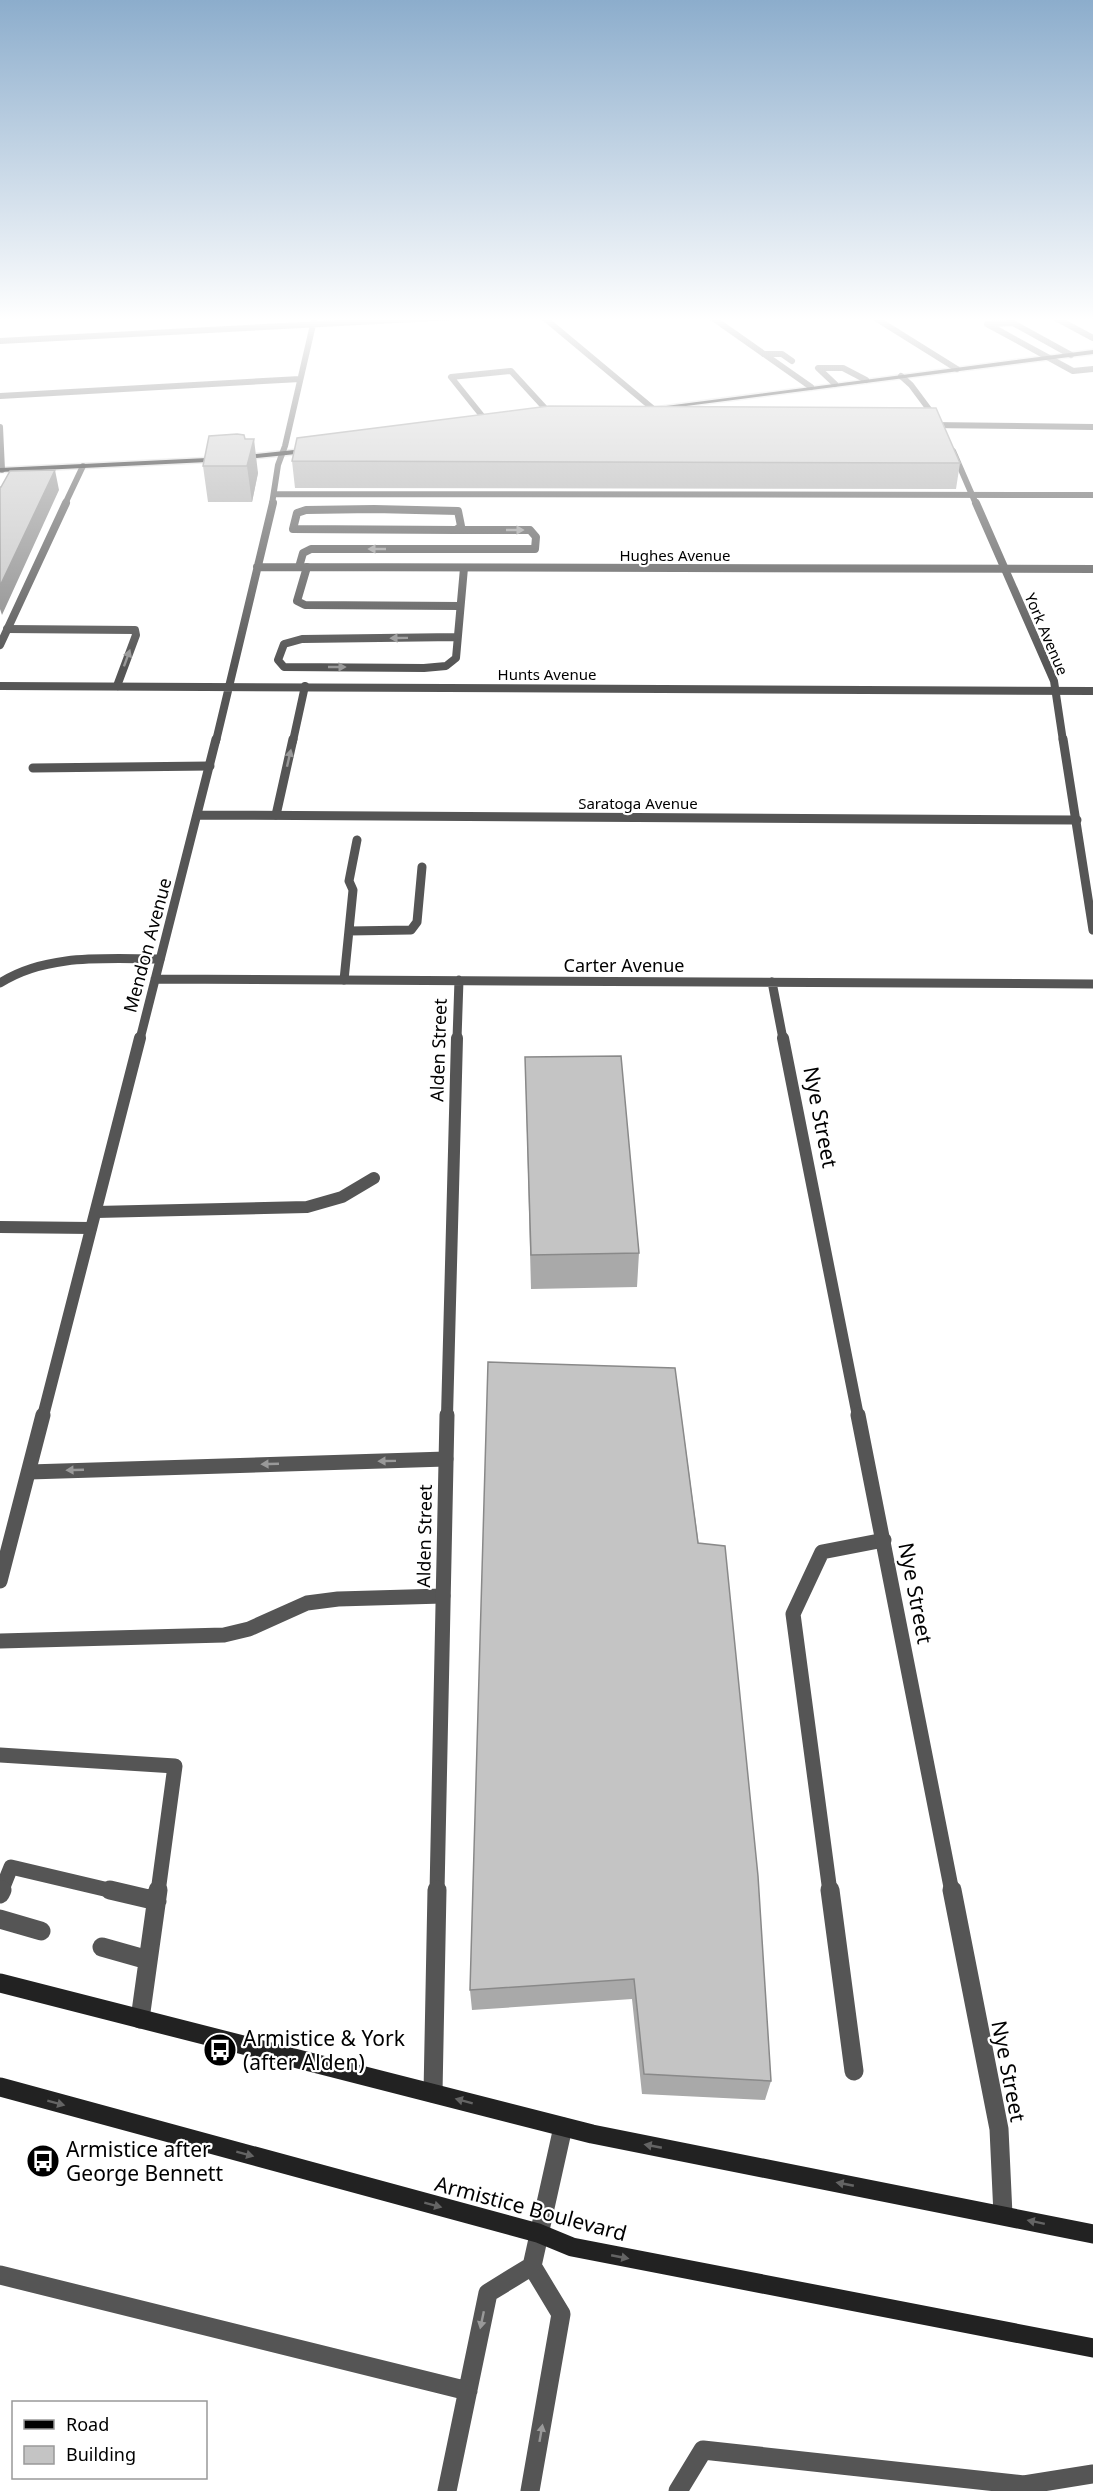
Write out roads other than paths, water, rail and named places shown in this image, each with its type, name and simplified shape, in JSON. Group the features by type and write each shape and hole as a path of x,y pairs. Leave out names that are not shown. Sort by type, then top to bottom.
{"main road":[{"path":"1,470 281,454 327,449"},
{"path":"0,1983 563,2127 1093,2234"},
{"name":"Armistice Boulevard","path":"0,2087 537,2233 572,2247 1093,2348"}],"street":[{"path":"0,432 1,470"},
{"name":"Mendon Avenue","path":"0,1581 198,815 275,494 287,432"},
{"name":"York Avenue","path":"951,445 1057,691 1093,930"},
{"path":"0,645 83,466"},
{"path":"275,494 1093,495"},
{"path":"374,509 375,494"},
{"path":"456,530 460,526 458,511 374,509 306,510 297,513 293,528 456,530 530,530 536,537 535,568"},
{"path":"460,606 305,605 297,601 303,553 311,549 535,549"},
{"name":"Hughes Avenue","path":"257,567 1093,569"},
{"path":"457,637 302,639 284,644 278,660 284,667 424,668 446,666 456,658 464,568"},
{"path":"7,629 135,630 136,635 117,686"},
{"name":"Hunts Avenue","path":"0,686 1093,691"},
{"path":"276,815 305,686"},
{"path":"33,768 210,766"},
{"name":"Saratoga Avenue","path":"198,815 1077,820"},
{"path":"344,980 353,890 348,881 357,840"},
{"path":"349,931 411,930 417,922 422,867"},
{"path":"0,983 9,975 20,971 57,963 100,958 160,959"},
{"name":"Carter Avenue","path":"155,979 1093,984"},
{"name":"Alden Street","path":"432,2093 459,980"},
{"name":"Nye Street","path":"772,982 999,2129 1003,2215"},
{"path":"96,1212 307,1207 341,1198 374,1178"},
{"path":"0,1227 92,1228"},
{"path":"29,1472 446,1459"},
{"path":"854,2071 793,1614 822,1551 884,1540"},
{"path":"0,1641 224,1635 249,1629 307,1603 338,1599 443,1596"},
{"path":"0,1755 175,1766 140,2019"},
{"path":"1,1890 11,1867 157,1901"},
{"path":"0,1919 41,1931"},
{"path":"102,1947 148,1960"},
{"path":"530,2491 561,2314 532,2266 537,2233 563,2127"},
{"path":"447,2491 488,2293 532,2266"},
{"path":"0,2275 468,2391"},
{"path":"678,2491 703,2450 1024,2488 1093,2474"}],"place":[{"name":"Armistice & York (after Alden)","path":"220,2050"},
{"name":"Armistice after George Bennett","path":"43,2161"}]}
